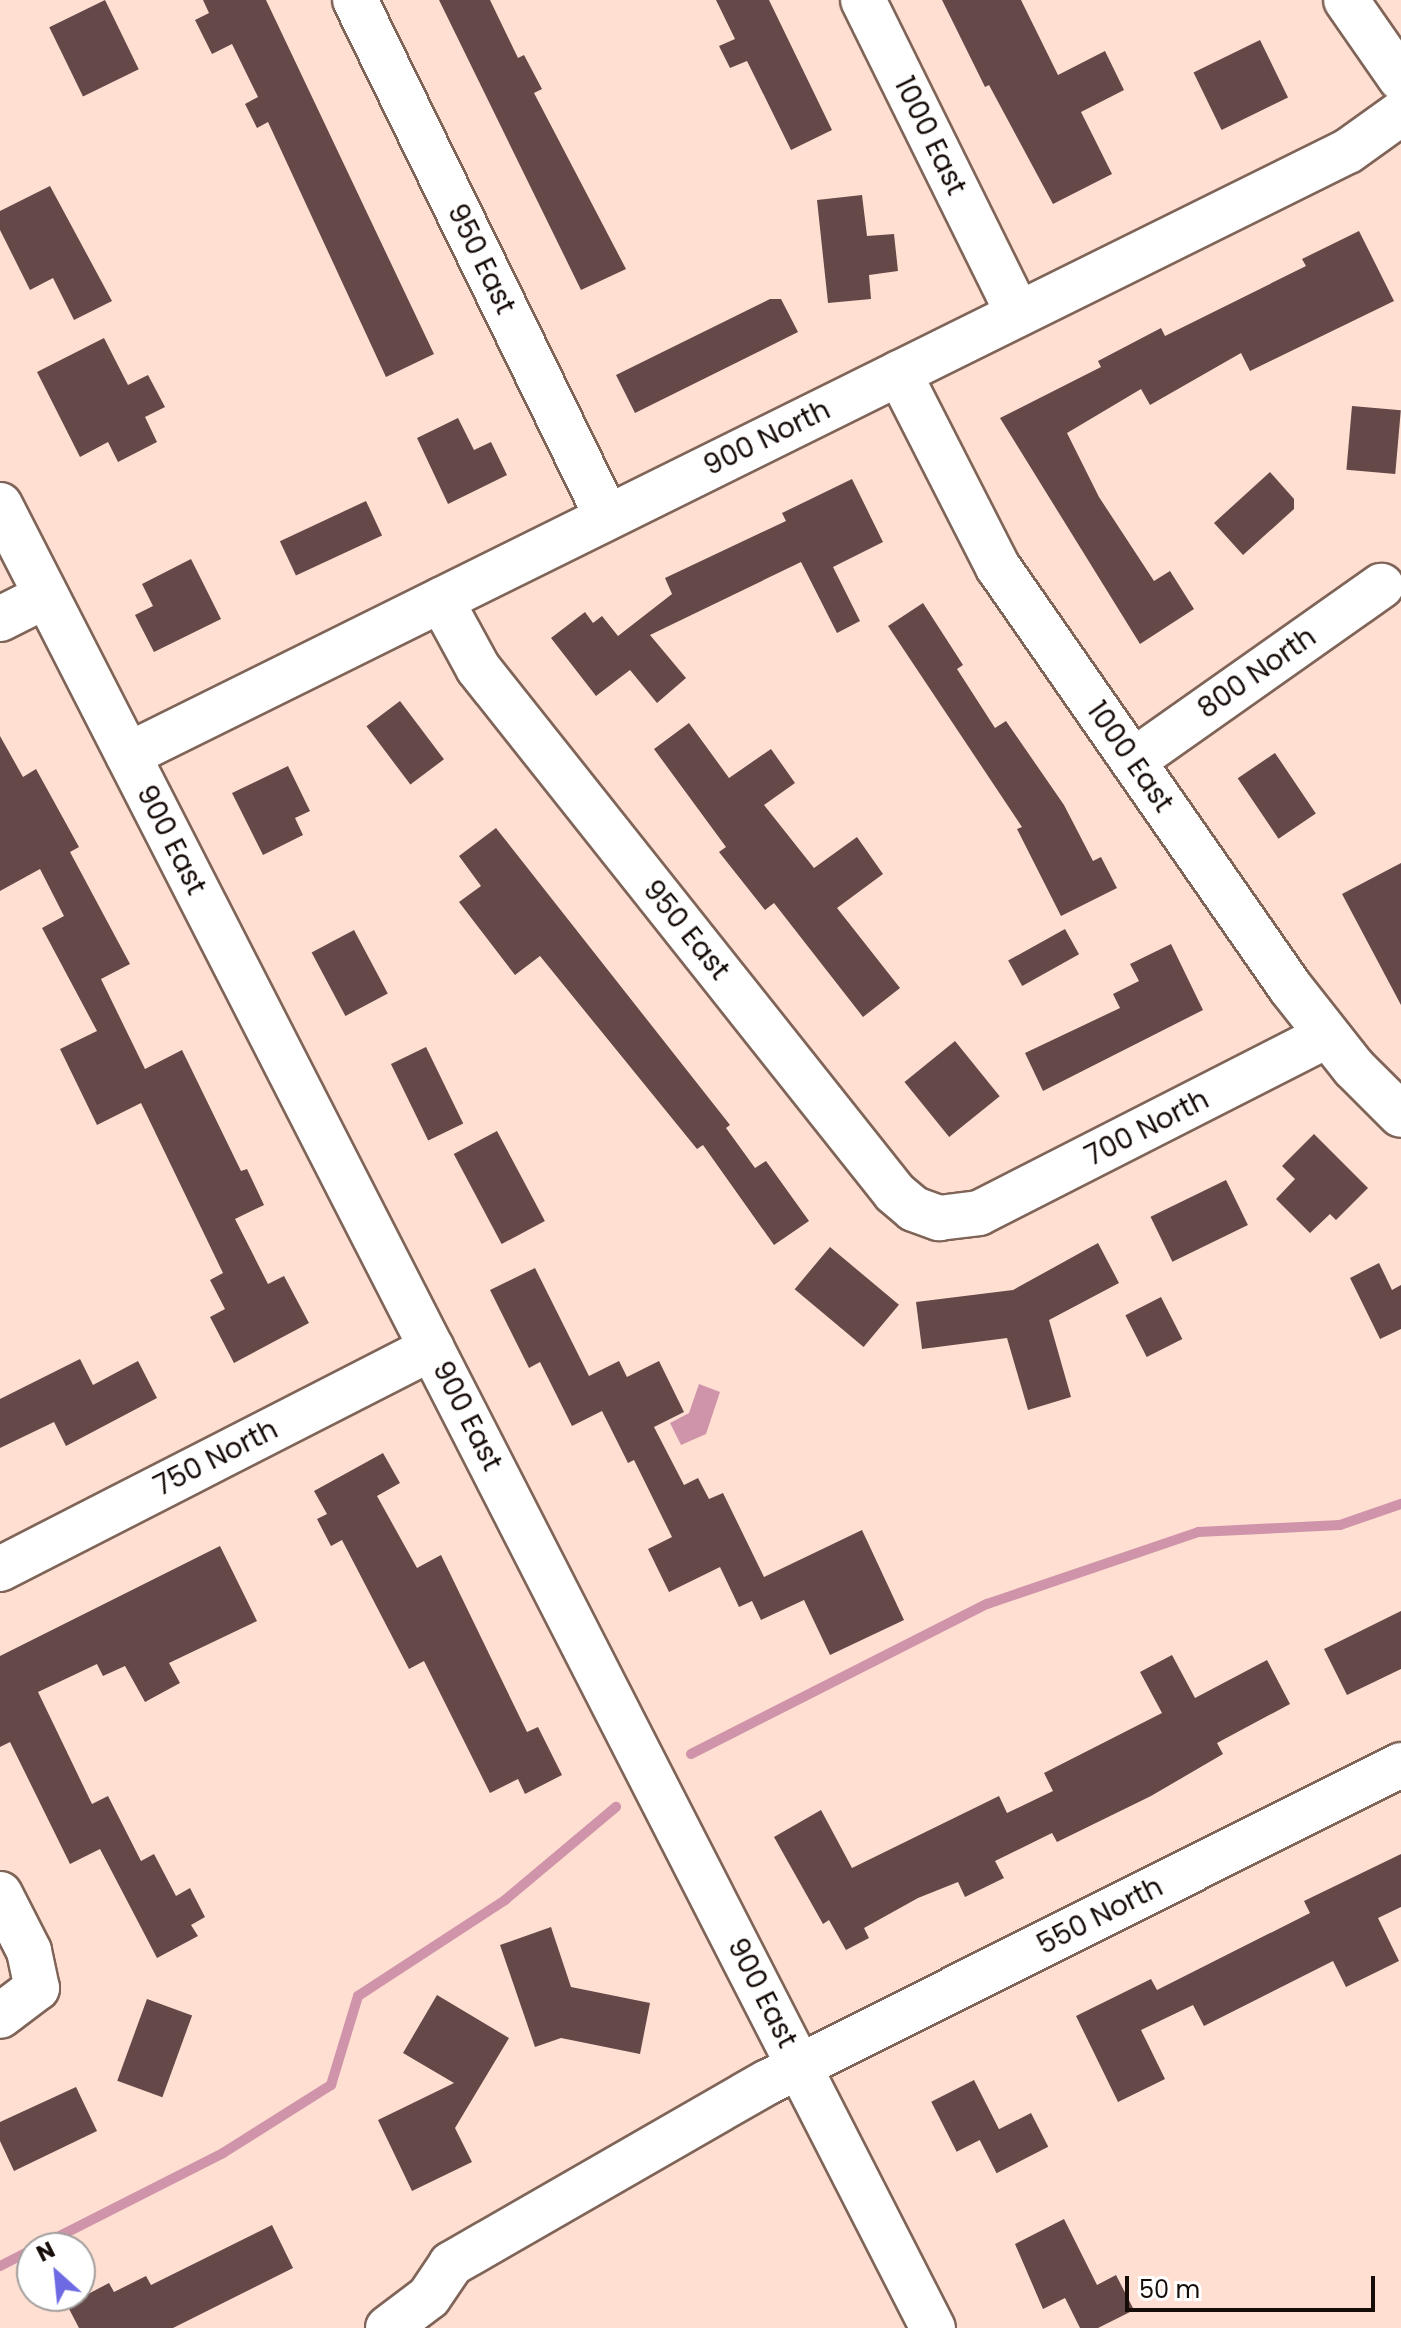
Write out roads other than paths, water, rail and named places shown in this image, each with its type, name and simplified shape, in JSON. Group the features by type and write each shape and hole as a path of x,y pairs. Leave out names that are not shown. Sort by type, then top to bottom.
{"street":[{"name":"950 East","path":"355,0 607,517"},
{"name":"1000 East","path":"863,0 1018,314"},
{"path":"1346,0 1401,79"},
{"name":"900 North","path":"128,755 1348,151 1401,113"},
{"name":"1000 East","path":"899,373 998,567 1327,1036 1401,1115"},
{"name":"900 East","path":"0,505 933,2328"},
{"name":"800 North","path":"1133,761 1381,586"},
{"path":"0,619 46,596"},
{"name":"950 East","path":"441,600 478,668 895,1193 926,1214 965,1217"},
{"name":"700 North","path":"965,1217 1327,1036"},
{"name":"750 North","path":"0,1569 432,1348"},
{"name":"550 North","path":"388,2328 429,2297 451,2264 800,2068 1401,1765"},
{"path":"0,1894 29,1951 37,1988 0,2016"}],"waterway":[{"path":"691,1754 987,1604 1198,1532 1340,1525 1401,1504"},
{"path":"67,2232 223,2153 331,2085 358,1996 505,1900 616,1807"},
{"path":"0,2266 16,2258"}]}
